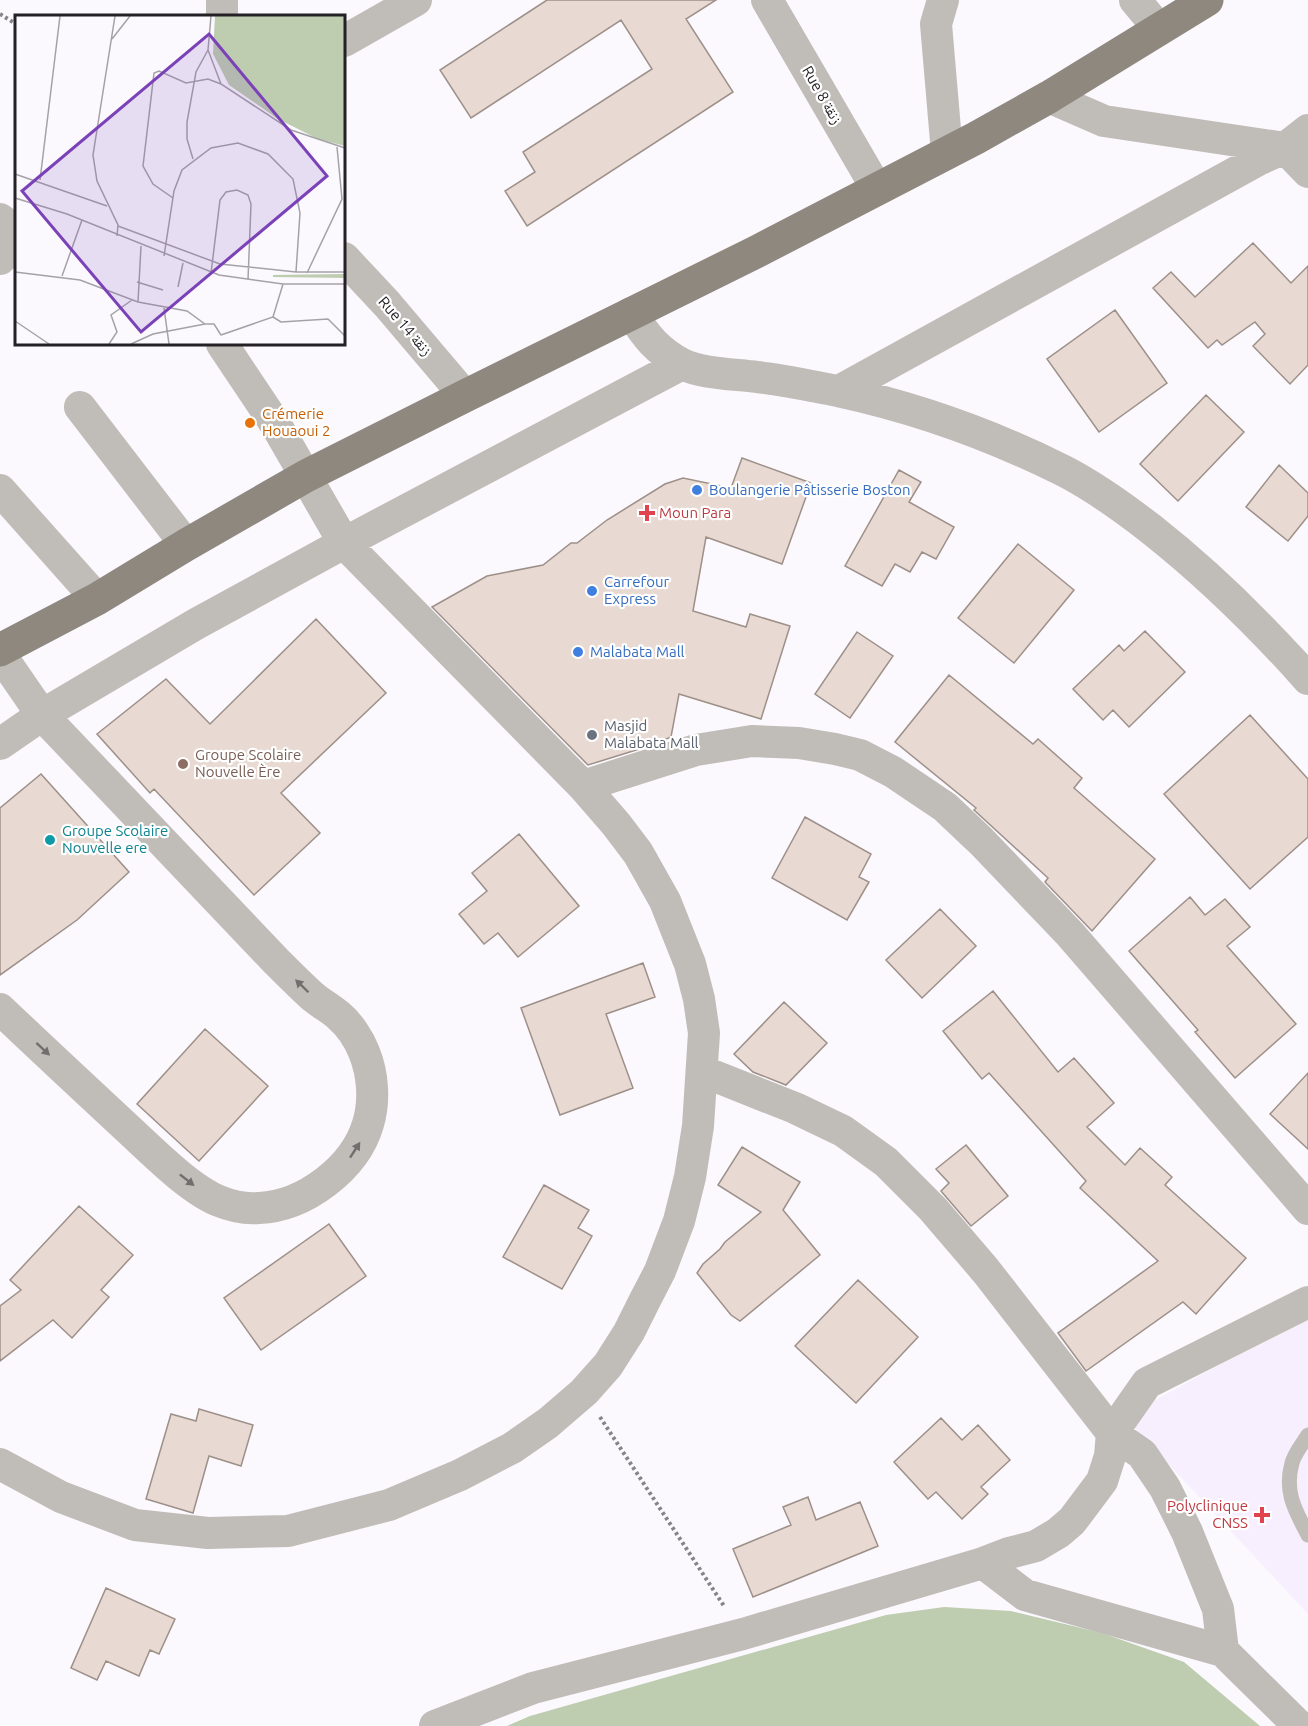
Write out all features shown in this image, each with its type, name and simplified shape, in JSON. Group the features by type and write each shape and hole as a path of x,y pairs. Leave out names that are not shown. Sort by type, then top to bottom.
{"main road":[{"path":"0,652 97,599 306,476 756,252 947,153 1049,97 1207,0"}],"street":[{"path":"345,40 416,0"},
{"name":"Rue 8 زنقة","path":"767,0 877,189"},
{"path":"943,0 936,24 947,153"},
{"path":"1136,0 1159,28"},
{"path":"1049,97 1104,121 1296,139"},
{"path":"1296,139 1308,172"},
{"path":"839,391 1296,139"},
{"path":"0,219 15,230"},
{"path":"0,259 15,245"},
{"name":"Rue 14 زنقة","path":"345,259 387,304 465,396"},
{"path":"631,313 646,338 682,364 703,370 768,378 839,391 905,408 959,424 1066,472 1123,507 1179,550 1225,592 1308,679"},
{"path":"0,1464 62,1497 135,1525 208,1533 288,1531 390,1505 460,1475 512,1448 548,1424 584,1392 608,1365 629,1332 660,1272 679,1221 690,1177 698,1126 704,1033 699,999 678,930 638,853 583,786 344,543 276,425 223,345"},
{"path":"0,744 42,715 196,624 682,364"},
{"path":"80,407 186,545"},
{"path":"0,490 97,599"},
{"path":"0,652 42,715 276,961 312,996 340,1017 355,1035 369,1066 372,1101 369,1123 351,1157 314,1190 279,1205 258,1209 236,1206 217,1200 193,1185 158,1157 0,1009"},
{"path":"583,786 696,750 752,741 799,743 835,749 860,755 894,772 945,807 981,841 1070,934 1308,1209"},
{"path":"702,1071 795,1108 843,1131 886,1162 933,1209 986,1271 1112,1433 1142,1454 1165,1488 1187,1532 1218,1609 1223,1651"},
{"path":"435,1726 533,1688 743,1634 1036,1546 1058,1533 1072,1521 1102,1481 1110,1456 1112,1433 1147,1383 1308,1302"},
{"path":"983,1563 1025,1595 1223,1651 1299,1726"}],"lane":[{"path":"1308,1435 1292,1462 1289,1492 1308,1534"}],"path":[{"path":"0,14 15,23"},
{"path":"584,1392 743,1634"}],"shaded area":[{"name":"Polyclinique CNSS","path":"1308,1316 1308,1614 1125,1417"}],"green space":[{"path":"944,1607 1011,1611 1102,1633 1184,1662 1260,1726 507,1726 530,1716 886,1615"}],"building":[{"path":"547,0 716,0 686,19 733,92 527,226 505,191 535,172 523,152 652,69 621,20 471,118 440,70"},
{"path":"1253,243 1291,283 1308,266 1308,365 1290,384 1253,346 1265,334 1255,322 1222,345 1217,340 1208,348 1153,288 1171,272 1195,297"},
{"path":"1115,310 1167,383 1099,432 1047,359"},
{"path":"1206,395 1244,432 1178,501 1140,464"},
{"name":"Malabata Mall","path":"742,458 811,483 782,564 706,537 693,611 746,627 750,614 790,626 761,719 679,694 671,737 588,765 432,607 487,576 543,565 571,543 577,543 607,520 665,484 683,478 731,488"},
{"path":"1279,465 1308,493 1308,516 1288,541 1246,507"},
{"path":"899,470 921,482 909,502 954,527 936,559 922,552 910,572 895,564 882,586 845,566"},
{"path":"1018,544 1074,590 1014,663 958,618"},
{"path":"316,619 386,693 281,793 320,833 254,895 154,789 150,793 97,734 166,679 210,724"},
{"path":"1145,631 1185,672 1129,727 1113,710 1103,720 1073,689 1119,645 1124,651"},
{"path":"857,632 893,656 850,718 815,694"},
{"path":"949,675 1033,744 1038,739 1082,778 1074,788 1155,859 1092,931 1045,882 1048,878 974,810 976,808 895,742"},
{"path":"1250,715 1308,779 1308,837 1250,889 1164,794"},
{"name":"Groupe Scolaire Nouvelle ere","path":"41,774 129,872 77,920 0,975 0,808"},
{"path":"805,817 871,854 859,877 869,882 847,920 772,878"},
{"path":"519,834 579,906 518,957 498,933 484,944 459,914 487,891 472,873"},
{"path":"1190,897 1205,915 1225,899 1250,927 1227,946 1296,1024 1235,1078 1195,1032 1198,1030 1129,951"},
{"path":"940,909 976,946 922,998 886,960"},
{"path":"643,963 655,997 606,1014 633,1088 560,1115 521,1008"},
{"path":"993,991 1058,1072 1074,1058 1114,1103 1087,1127 1125,1165 1140,1148 1172,1177 1165,1185 1246,1258 1196,1314 1183,1302 1086,1371 1058,1333 1158,1261 1080,1188 1086,1181 989,1073 982,1079 943,1031"},
{"path":"784,1002 827,1043 786,1085 753,1072 734,1054"},
{"path":"205,1029 268,1086 199,1161 137,1104"},
{"path":"1308,1073 1308,1149 1270,1114"},
{"path":"966,1145 1008,1196 971,1226 941,1191 949,1183 936,1169"},
{"path":"742,1147 800,1182 783,1210 820,1255 740,1321 731,1315 697,1273 725,1242 761,1212 718,1185"},
{"path":"544,1185 589,1210 578,1228 592,1236 562,1289 503,1257"},
{"path":"79,1206 133,1255 101,1290 109,1297 72,1338 53,1320 0,1361 0,1306 21,1290 10,1280"},
{"path":"329,1224 366,1276 261,1350 224,1298"},
{"path":"858,1280 918,1337 856,1403 795,1346"},
{"path":"199,1409 253,1425 241,1466 209,1456 193,1513 146,1499 171,1414 196,1421"},
{"path":"941,1418 962,1440 978,1425 1010,1460 981,1487 988,1494 962,1519 936,1492 928,1499 894,1462"},
{"path":"808,1497 816,1520 860,1502 878,1546 753,1597 733,1549 791,1525 783,1507"},
{"path":"106,1588 175,1619 159,1654 150,1650 139,1676 106,1661 97,1680 71,1668"}],"place":[{"name":"Crémerie Houaoui 2","path":"250,423"},
{"name":"Boulangerie Pâtisserie Boston","path":"697,490"},
{"name":"Moun Para","path":"647,513"},
{"name":"Carrefour Express","path":"592,591"},
{"name":"Malabata Mall","path":"578,652"},
{"name":"Masjid Malabata Mall","path":"592,735"},
{"name":"Groupe Scolaire Nouvelle Ère","path":"183,764"},
{"name":"Groupe Scolaire Nouvelle ere","path":"50,840"},
{"name":"Polyclinique CNSS","path":"1262,1515"}]}
